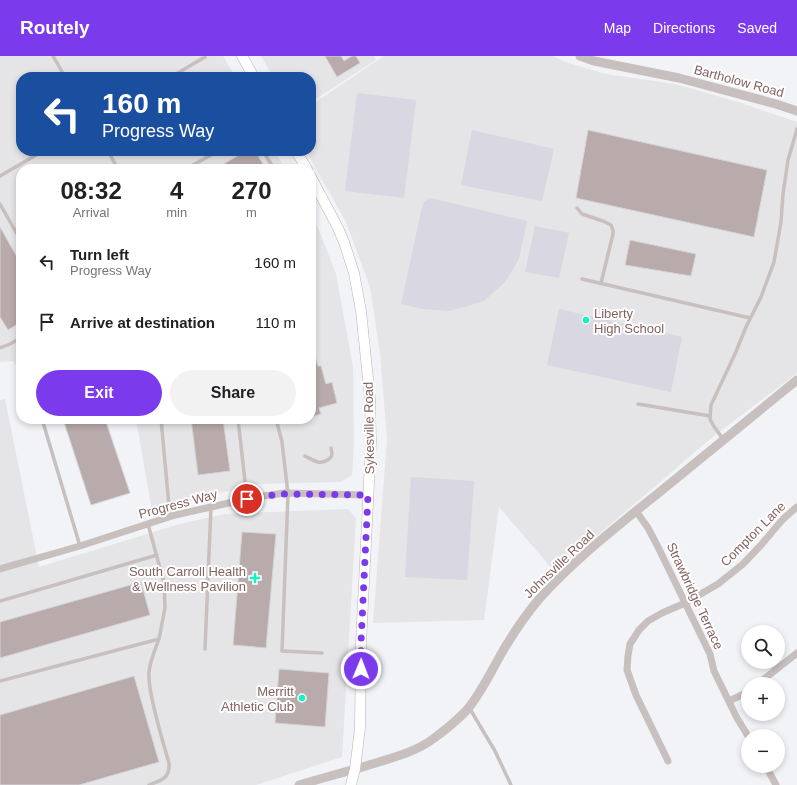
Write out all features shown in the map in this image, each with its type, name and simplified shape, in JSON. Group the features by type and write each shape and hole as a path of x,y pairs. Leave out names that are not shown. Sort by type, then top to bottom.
{"main road":[{"path":"242,56 251,72"},
{"name":"Sykesville Road","path":"316,186 338,226 354,273 361,311 370,398 371,442 361,643 360,728 355,769 351,785"}],"street":[{"name":"Bartholow Road","path":"580,56 594,61 679,78 797,111"},
{"name":"Johnsville Road","path":"299,785 400,756 419,748 446,729 465,712 486,682 508,641 540,598 573,565 636,511 797,380"},
{"name":"Progress Way","path":"0,569 80,546 170,517 247,499 288,494 368,495"},
{"name":"Compton Lane","path":"668,761 636,695 627,670 630,644 639,630 648,621 685,603 718,584 743,564 783,519 797,507"},
{"name":"Strawbridge Terrace","path":"636,511 657,544 710,654 714,671 744,729"},
{"path":"767,677 797,653"},
{"path":"729,702 741,696"},
{"path":"770,773 776,785"}],"lane":[{"path":"53,56 62,72"},
{"path":"180,72 205,57"},
{"path":"724,440 710,419 712,405 750,318 761,297 774,262 781,222 788,160 797,129"},
{"path":"21,164 34,156"},
{"path":"195,164 209,156"},
{"path":"0,176 16,167"},
{"path":"0,204 16,232"},
{"path":"577,208 582,214 611,225 613,230 601,283"},
{"path":"582,279 750,318"},
{"path":"0,348 16,341"},
{"path":"638,404 710,416"},
{"path":"43,424 80,546"},
{"path":"161,424 170,517"},
{"path":"239,424 247,499"},
{"path":"277,424 282,442 288,494 282,651 322,653"},
{"path":"305,456 316,462 324,462 331,457 331,448"},
{"path":"205,649 211,507"},
{"path":"148,524 164,582 165,596 165,608 159,639 152,656 149,678 160,734 170,768 167,776 149,785"},
{"path":"0,601 157,556"},
{"path":"0,681 159,639"},
{"path":"468,707 477,719 495,752 510,785"}],"shaded area":[{"path":"0,56 223,56 232,72 16,72 16,156 278,156 282,164 16,164 16,365 13,361 0,362"},
{"path":"261,56 374,56 376,60 316,99 316,72 270,72"},
{"name":"Liberty High School","path":"384,56 553,56 565,62 606,74 675,84 738,102 797,122 797,373 710,439 555,572 499,507 484,620 373,623 387,439 380,353 370,287 346,222 316,169 316,164 313,164 309,156 316,156 316,102"},
{"path":"357,93 416,100 404,198 345,191"},
{"path":"472,130 554,149 542,201 461,185"},
{"path":"430,198 527,221 519,259 505,282 484,301 450,311 423,309 401,304 423,203"},
{"path":"316,224 336,274 353,367 354,445 352,475 341,482 255,484 152,511 137,424 316,424"},
{"path":"535,226 569,233 559,278 525,272"},
{"path":"559,309 682,337 671,392 547,365"},
{"path":"5,399 39,567 180,524 225,514 348,509 356,518 342,757 256,785 0,785 0,400"},
{"path":"411,477 474,481 467,580 405,577"}],"building":[{"path":"325,56 341,56 344,61 352,56 356,56 360,63 337,77"},
{"path":"588,130 767,170 754,237 576,198"},
{"path":"237,156 258,156 263,164 224,164"},
{"path":"0,227 16,255 16,325 8,330 0,317"},
{"name":"Liberty High School","path":"630,240 696,254 691,276 625,265"},
{"path":"316,359 318,366 321,366 326,384 332,382 337,403 319,408 321,414 316,416"},
{"path":"65,424 107,424 130,493 91,505"},
{"path":"192,424 224,424 230,471 198,475"},
{"path":"242,532 276,534 266,648 233,645"},
{"path":"141,582 150,615 0,658 0,622"},
{"name":"Merritt Athletic Club","path":"279,669 329,673 325,727 275,723"},
{"path":"134,676 159,762 79,785 0,785 0,715"}],"place":[{"name":"Liberty High School","path":"586,320"},
{"name":"South Carroll Health & Wellness Pavilion","path":"255,578"},
{"name":"Merritt Athletic Club","path":"302,698"}],"route":[{"path":"247,499 285,494 368,495 361,669"}]}
